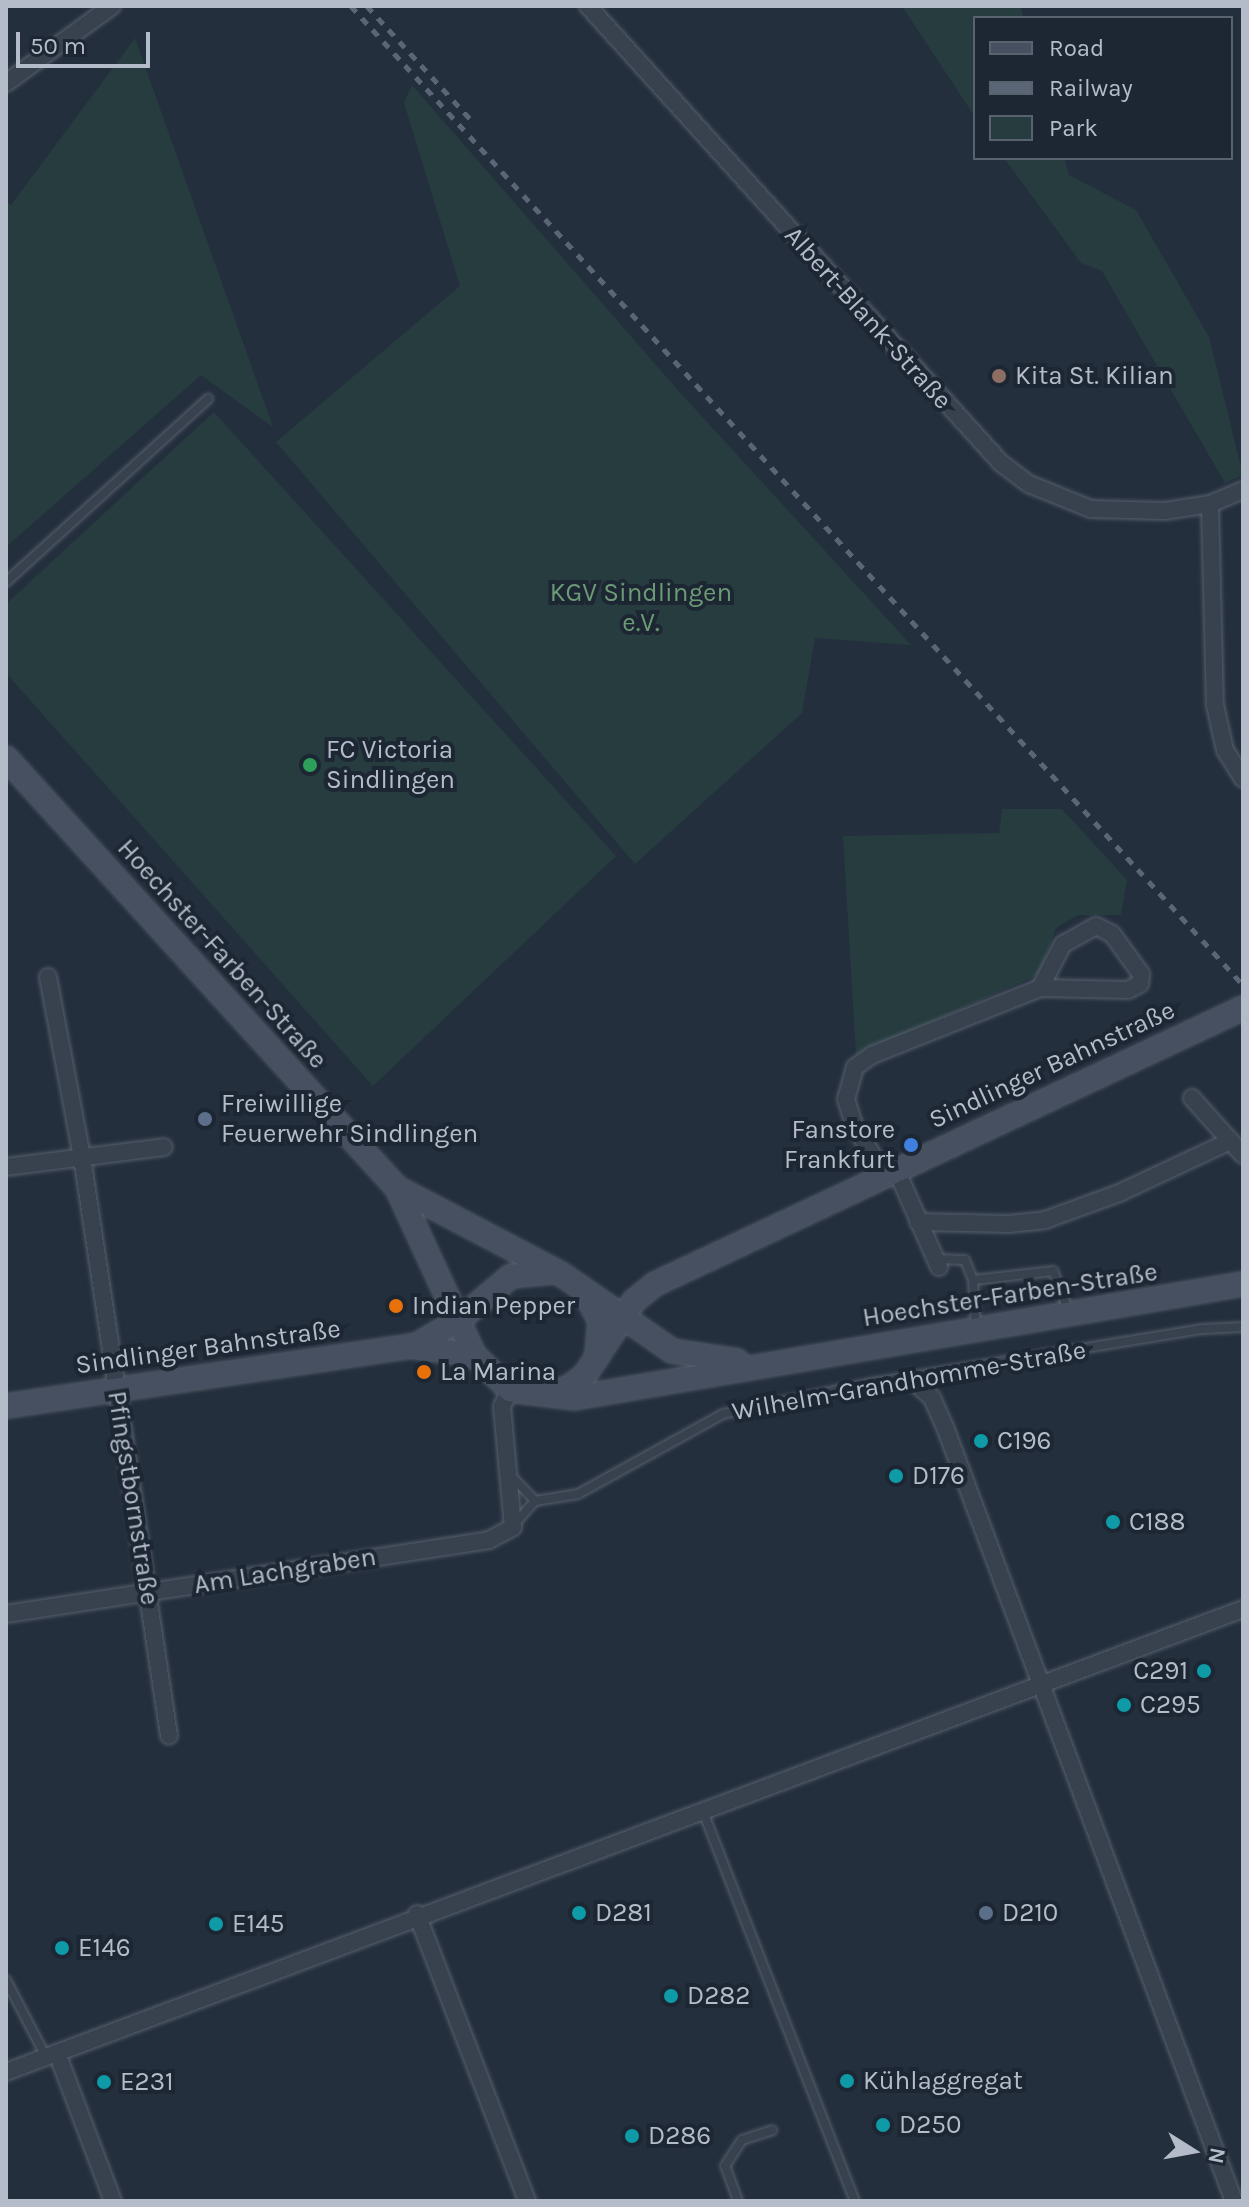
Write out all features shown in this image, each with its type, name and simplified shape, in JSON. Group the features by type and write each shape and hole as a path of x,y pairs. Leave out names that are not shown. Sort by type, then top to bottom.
{"main road":[{"name":"Hoechster-Farben-Straße","path":"6,758 397,1188 478,1359 510,1390 574,1398 1243,1284"},
{"name":"Sindlinger Bahnstraße","path":"596,1363 627,1315 655,1284 1243,1008"},
{"name":"Hoechster-Farben-Straße","path":"397,1188 571,1280 683,1355 714,1361 786,1361"},
{"path":"478,1359 476,1321 490,1292 525,1271 571,1280 600,1321 596,1363 568,1388 540,1396"},
{"name":"Sindlinger Bahnstraße","path":"417,1345 459,1320 490,1292"},
{"name":"Sindlinger Bahnstraße","path":"6,1406 417,1345 478,1359"}],"street":[{"path":"6,83 112,6"},
{"name":"Albert-Blank-Straße","path":"588,6 1001,463 1029,484 1091,509 1165,511 1210,504 1243,490"},
{"path":"1210,504 1215,705 1225,750 1243,779"},
{"name":"Sindlinger Bahnstraße","path":"890,1172 854,1125 846,1099 855,1067 872,1055 1040,988 1128,990 1140,984 1141,974 1112,934 1096,926 1063,944 1040,988"},
{"name":"Pfingstbornstraße","path":"48,977 82,1157 169,1736"},
{"path":"1192,1098 1243,1155"},
{"path":"918,1222 1009,1224 1045,1220 1119,1193 1230,1141"},
{"path":"6,1167 164,1147"},
{"path":"890,1172 937,1263"},
{"path":"910,1378 932,1398 945,1427 1039,1686 1234,2201"},
{"path":"510,1390 502,1406 513,1527"},
{"name":"Am Lachgraben","path":"6,1614 489,1540 513,1527"},
{"path":"6,2072 417,1914 1243,1609"},
{"path":"417,1914 527,2201"},
{"path":"51,2055 113,2201"}],"lane":[{"path":"6,582 208,399"},
{"path":"937,1263 965,1260 973,1280 976,1328"},
{"path":"973,1280 1053,1271 1069,1313"},
{"name":"Wilhelm-Grandhomme-Straße","path":"535,1501 578,1494 723,1414 910,1378 1203,1329 1243,1327"},
{"path":"506,1454 516,1485 535,1501 513,1527"},
{"path":"702,1809 855,2201"},
{"path":"6,1980 51,2055"},
{"path":"738,2201 725,2166 742,2140 772,2130"}],"green space":[{"path":"902,6 1020,6 1023,16 973,16 973,114"},
{"path":"135,38 273,427 201,375 6,547 6,201 11,205"},
{"name":"KGV Sindlingen e.V.","path":"412,85 676,388 911,645 815,638 802,713 635,864 276,442 460,286 404,103"},
{"path":"1005,160 1065,160 1069,175 1136,210 1209,337 1243,475 1225,483 1102,271 1081,263"},
{"name":"FC Victoria Sindlingen","path":"214,412 616,856 373,1086 6,673 6,604"},
{"path":"1002,809 1062,809 1127,880 1121,915 1078,915 1056,928 1040,974 856,1055 843,836 999,833"}],"railway":[{"path":"351,6 1243,985"},
{"path":"367,6 473,122"}],"place":[{"name":"Kita St. Kilian","path":"999,376"},
{"name":"FC Victoria Sindlingen","path":"310,765"},
{"name":"Freiwillige Feuerwehr Sindlingen","path":"205,1119"},
{"name":"Fanstore Frankfurt","path":"911,1145"},
{"name":"Indian Pepper","path":"396,1306"},
{"name":"La Marina","path":"424,1372"},
{"name":"C196","path":"981,1441"},
{"name":"D176","path":"896,1476"},
{"name":"C188","path":"1113,1522"},
{"name":"C291","path":"1204,1671"},
{"name":"C295","path":"1124,1705"},
{"name":"D281","path":"579,1913"},
{"name":"D210","path":"986,1913"},
{"name":"E145","path":"216,1924"},
{"name":"E146","path":"62,1948"},
{"name":"D282","path":"671,1996"},
{"name":"Kühlaggregat","path":"847,2081"},
{"name":"E231","path":"104,2082"},
{"name":"D250","path":"883,2125"},
{"name":"D286","path":"632,2136"}]}
